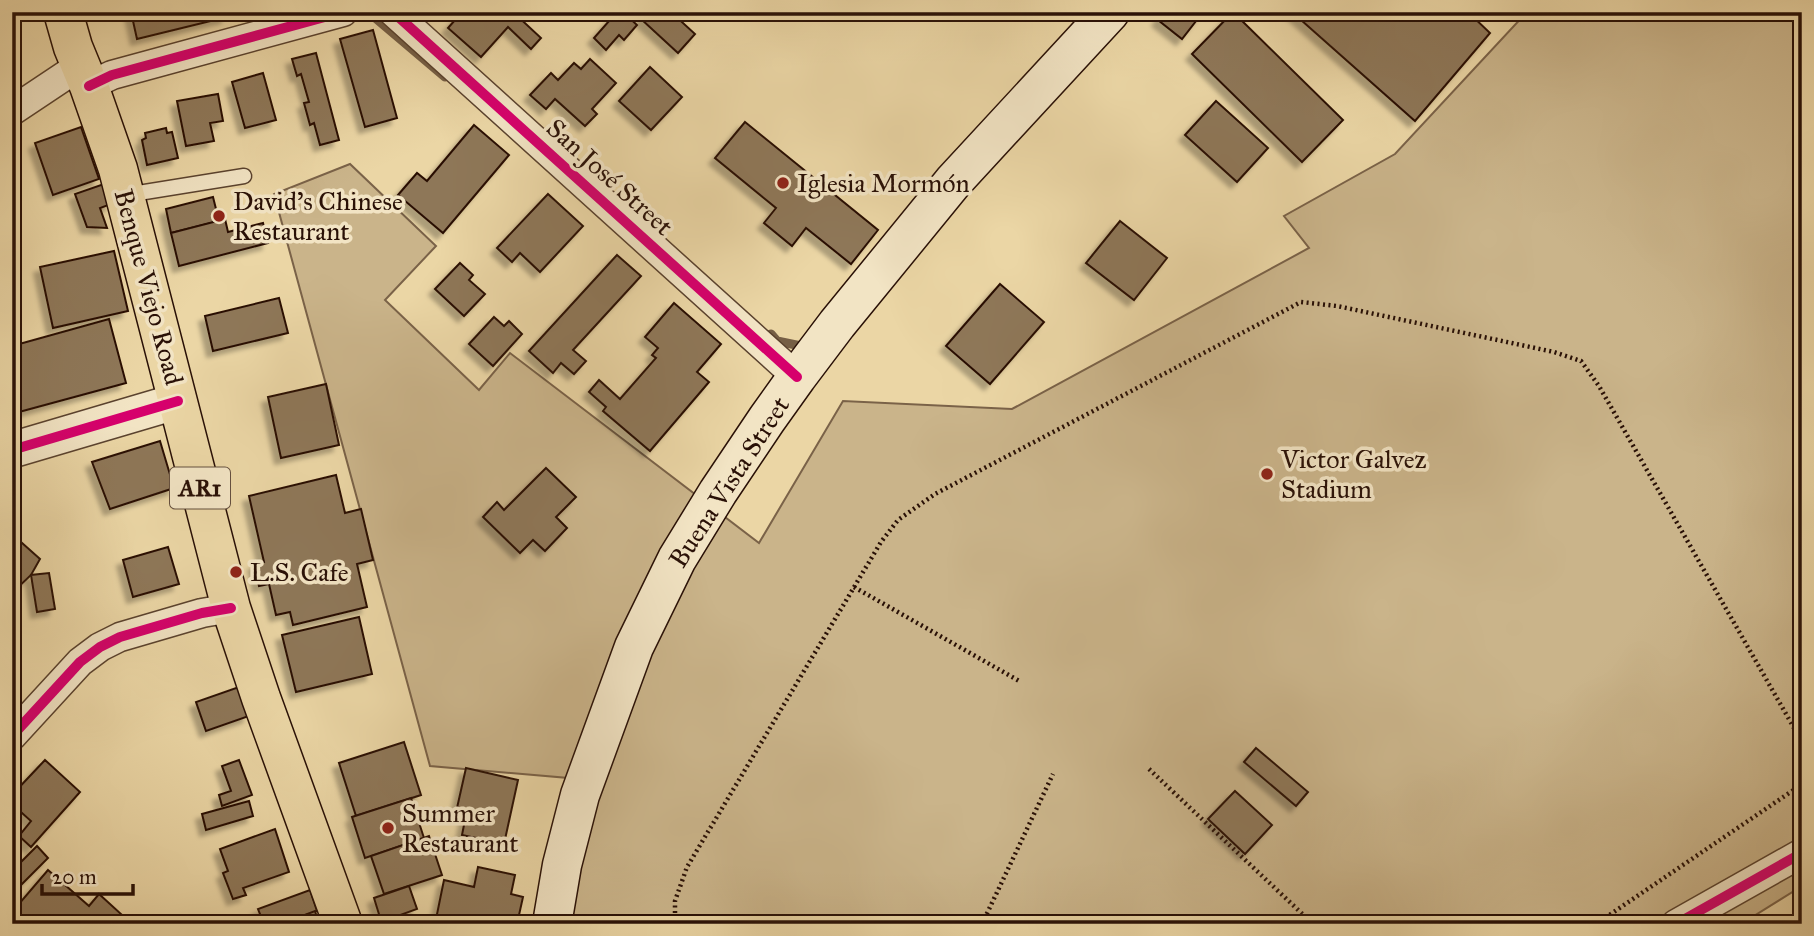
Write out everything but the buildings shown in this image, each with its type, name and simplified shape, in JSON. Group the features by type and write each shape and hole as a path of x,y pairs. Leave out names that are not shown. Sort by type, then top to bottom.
{"highway":[{"name":"AR1","path":"42,12 76,53"},
{"name":"Benque Viejo Road","path":"76,53 118,169 231,608 344,924"}],"main road":[{"name":"Buena Vista Street","path":"552,924 562,865 580,795 634,648 677,559 718,492 837,324 954,182 1110,12"}],"street":[{"path":"12,111 76,53 112,75 343,12"},
{"name":"San José Street","path":"393,12 797,377"},
{"path":"12,450 178,401"},
{"path":"12,736 80,662 100,647 120,637 202,613 231,608"},
{"path":"1676,924 1802,853"}],"lane":[{"path":"125,195 244,176"}],"path":[{"path":"675,924 675,901 687,867 881,542 898,520 935,494 1301,302 1337,306 1554,352 1581,361 1599,386 1802,742"},
{"path":"854,587 1021,682"},
{"path":"1149,769 1313,924"},
{"path":"982,924 1053,774"},
{"path":"1596,924 1798,787 1802,781"}],"shaded area":[{"name":"Victor Galvez Stadium","path":"1527,12 1802,12 1802,886 1741,924 536,924 568,778 430,766 274,194 350,164 436,246 385,300 479,390 510,353 759,543 843,401 1012,409 1309,248 1284,216 1395,154"}],"waterway":[{"path":"373,16 445,77"},
{"path":"771,334 777,341 801,346 804,342"}],"cycle path":[{"path":"89,86 112,75 343,12"},
{"path":"393,12 797,377"},
{"path":"12,450 178,401"},
{"path":"12,736 80,662 100,647 120,637 202,613 231,608"},
{"path":"1676,924 1802,853"}],"place":[{"name":"Iglesia Mormón","path":"783,183"},
{"name":"David's Chinese Restaurant","path":"219,216"},
{"name":"Victor Galvez Stadium","path":"1267,474"},
{"name":"L.S. Cafe","path":"236,572"},
{"name":"Summer Restaurant","path":"388,828"}]}
